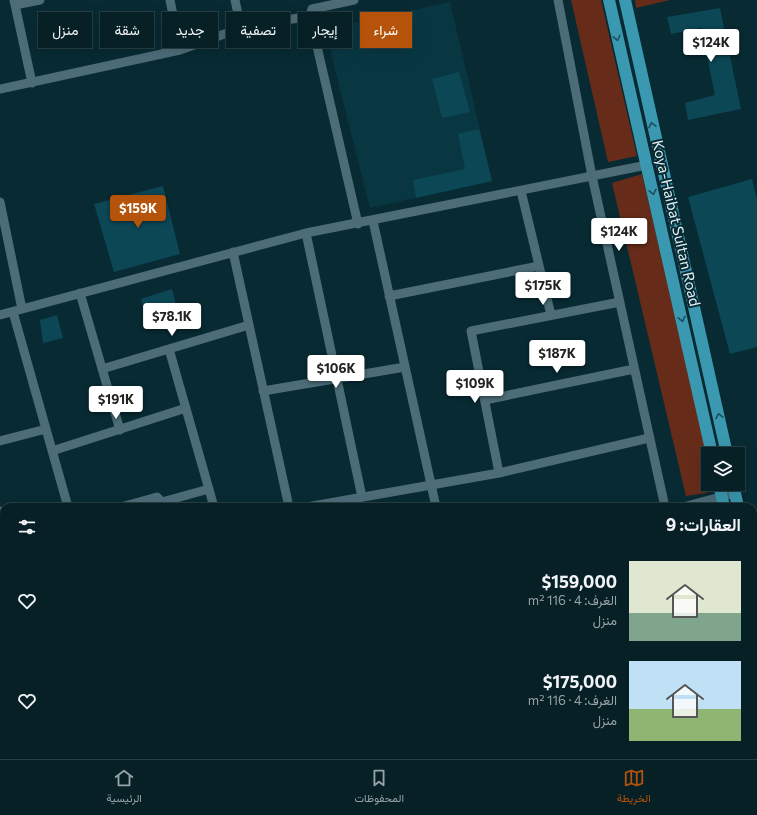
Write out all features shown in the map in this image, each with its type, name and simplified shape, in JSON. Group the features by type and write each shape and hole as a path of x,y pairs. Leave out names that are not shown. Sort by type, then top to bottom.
{"main road":[{"name":"Koya-Haibat Sultan Road","path":"609,0 710,447"},
{"name":"Koya-Haibat Sultan Road","path":"625,0 725,447"},
{"path":"721,491 723,502"},
{"path":"734,491 737,503"}],"street":[{"path":"32,83 15,3 40,0"},
{"path":"170,0 180,50"},
{"path":"235,0 238,12"},
{"path":"290,14 311,8 354,0"},
{"path":"558,0 592,176 664,503"},
{"path":"311,8 358,224"},
{"path":"0,89 180,50 226,33"},
{"path":"0,315 306,233 358,224 647,165"},
{"path":"521,191 551,315"},
{"path":"0,202 4,239 22,309"},
{"path":"373,221 435,503"},
{"path":"306,233 362,497"},
{"path":"233,252 288,503"},
{"path":"389,296 539,266"},
{"path":"80,293 120,430"},
{"path":"499,473 471,331 620,302"},
{"path":"13,312 67,503"},
{"path":"102,369 249,325"},
{"path":"169,349 213,503"},
{"path":"263,391 405,367"},
{"path":"485,400 634,369"},
{"path":"52,451 186,408"},
{"path":"0,441 46,429"},
{"path":"329,503 499,473 650,438"},
{"path":"136,503 157,497 162,502 209,489"},
{"path":"723,502 732,491"}],"shaded area":[{"path":"571,0 601,0 637,156 608,162"},
{"path":"635,0 670,0 636,8"},
{"path":"450,2 492,181 370,208 330,48 352,48 352,23 360,21 360,48 412,48 412,12 404,12"},
{"path":"642,174 705,447 701,447 701,491 708,491 707,493 686,496 612,183"}],"building":[{"path":"720,8 741,109 688,120 685,103 715,95 701,28 671,34 667,17"},
{"path":"459,72 470,112 442,118 432,79"},
{"path":"479,129 492,181 416,198 413,180 465,169 458,134"},
{"path":"752,179 757,200 757,347 730,354 688,197"},
{"path":"163,186 180,254 114,272 94,204"},
{"path":"172,289 178,313 146,322 141,299"},
{"path":"57,315 63,338 43,343 40,320"}]}
